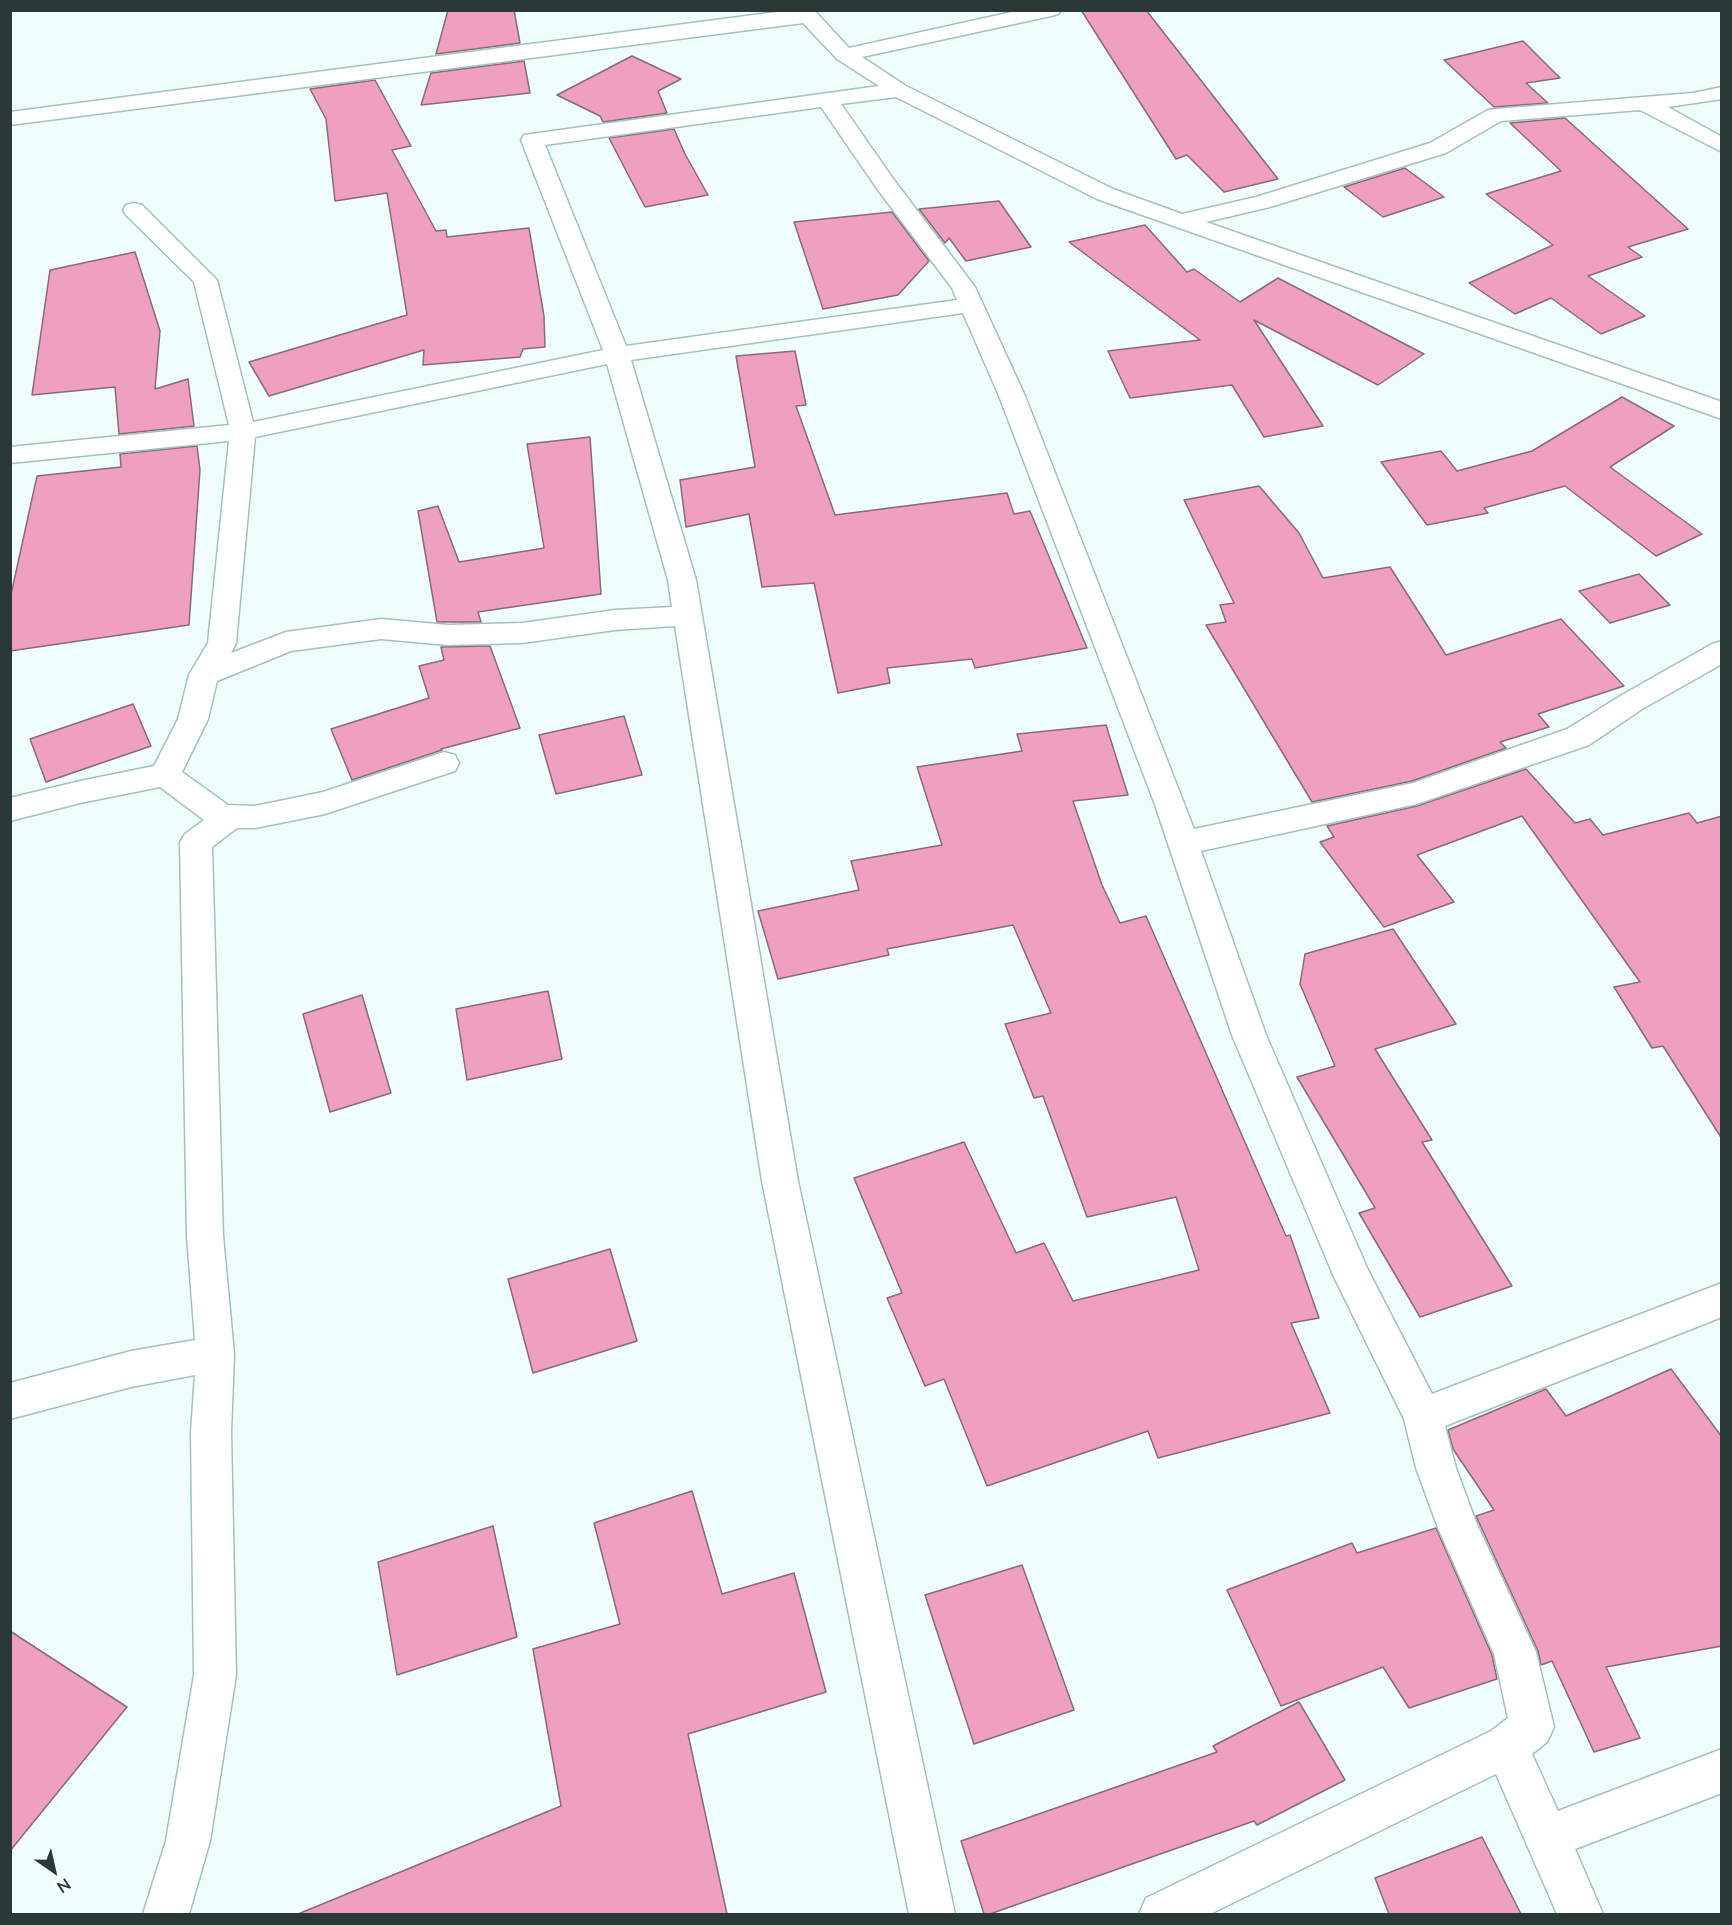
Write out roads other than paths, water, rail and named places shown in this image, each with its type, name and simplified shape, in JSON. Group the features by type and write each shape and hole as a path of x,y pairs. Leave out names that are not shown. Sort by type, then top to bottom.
{"street":[{"path":"844,55 1052,10"},
{"path":"10,118 805,13 844,55 899,90 1105,195 1722,411"},
{"path":"899,90 532,140 616,355 682,580 780,1181 932,1914"},
{"path":"1180,221 1262,202 1438,148 1496,115 1693,99 1722,93"},
{"path":"828,101 886,185 963,287 1012,396 1184,843 1249,1035 1353,1277 1422,1416 1436,1468 1458,1528 1515,1652 1532,1727 1506,1746 1162,1914"},
{"path":"1644,103 1722,146"},
{"path":"134,210 205,279 243,432 222,643 204,675 193,719 165,775"},
{"path":"10,455 243,432 616,355 971,305"},
{"path":"204,675 286,642 381,629 448,635 522,633 615,620 688,616"},
{"path":"1184,843 1417,793 1578,737 1632,702 1722,651"},
{"path":"10,810 80,792 165,775 221,816 255,818 325,803 444,763"},
{"path":"166,1914 188,1842 215,1675 211,1432 215,1354 204,1236 196,842 231,816"},
{"path":"1422,1416 1528,1377 1722,1300"},
{"path":"10,1401 132,1369 215,1354"},
{"path":"1506,1746 1580,1914"},
{"path":"1546,1838 1722,1771"}]}
